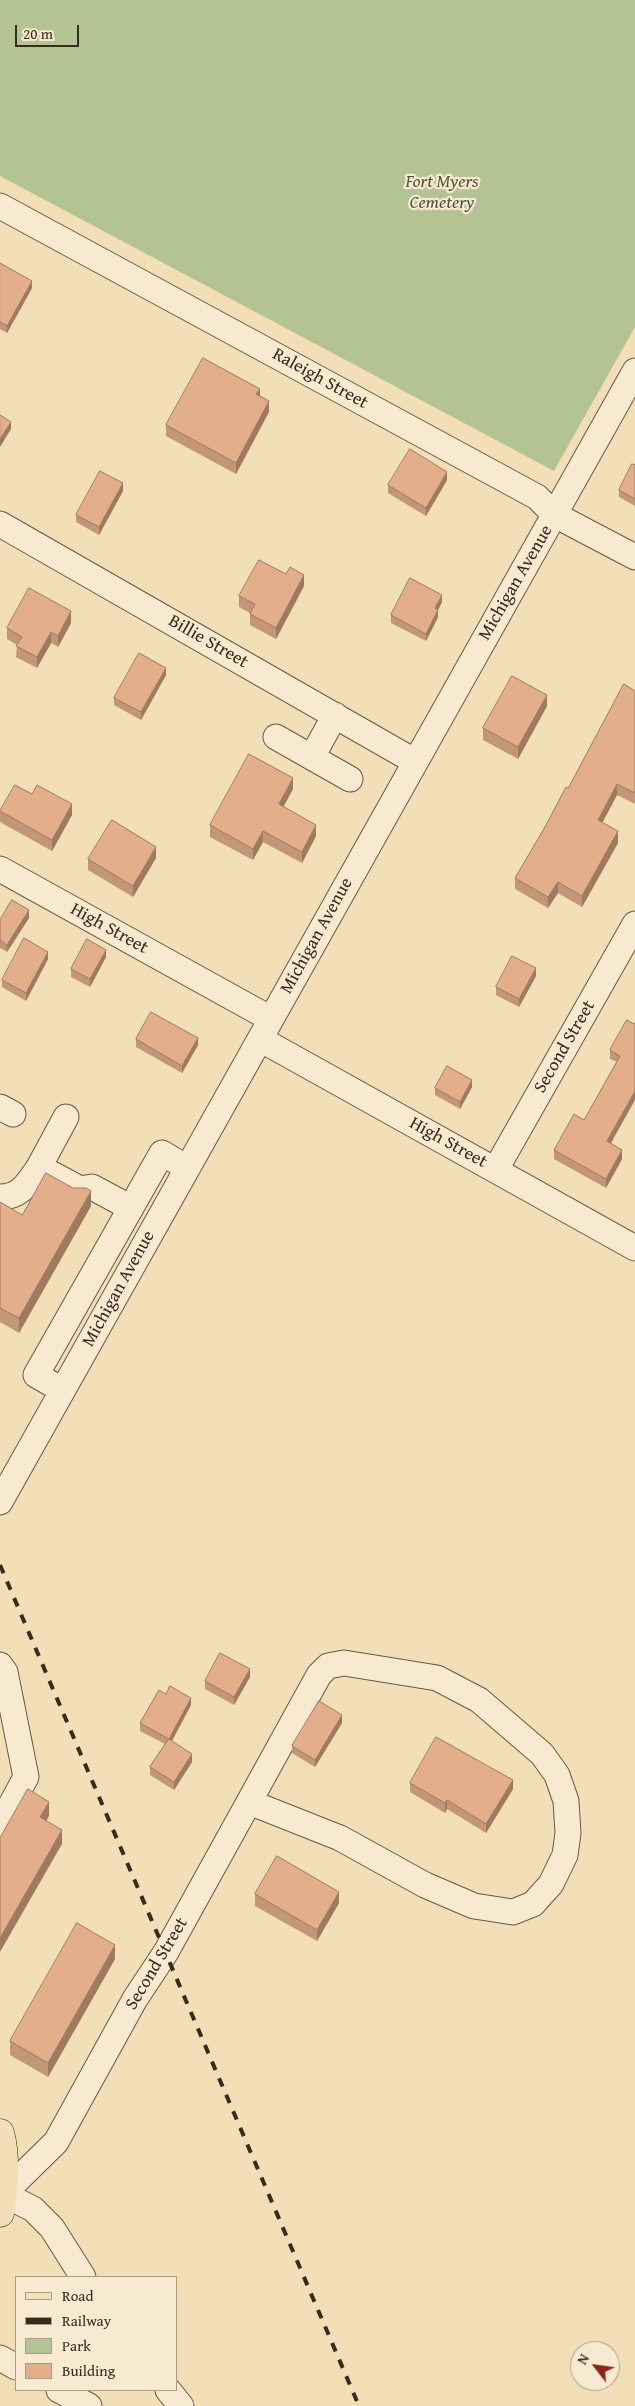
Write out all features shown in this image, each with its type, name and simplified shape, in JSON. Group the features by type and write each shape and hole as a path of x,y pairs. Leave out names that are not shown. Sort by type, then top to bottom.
{"main road":[{"path":"0,2133 4,2165 2,2204"}],"street":[{"name":"Raleigh Street","path":"0,206 537,497 555,514 635,557"},
{"name":"Michigan Avenue","path":"0,1502 266,1029 414,761 635,371"},
{"name":"Billie Street","path":"0,524 414,761"},
{"path":"312,758 334,715"},
{"path":"276,737 350,779"},
{"name":"High Street","path":"0,868 496,1169 635,1248"},
{"name":"Second Street","path":"496,1169 635,924"},
{"path":"0,1197 14,1195 25,1189 66,1117"},
{"path":"62,1390 36,1375 162,1153 188,1168"},
{"path":"39,1167 80,1189 92,1187 131,1208"},
{"name":"Second Street","path":"2,2204 56,2142 134,1999 166,1952 303,1704 328,1666 344,1663 437,1678 479,1700 542,1754 557,1775 566,1801 568,1832 565,1855 551,1884 532,1904 513,1912 474,1906 425,1885 340,1838 249,1802"},
{"path":"0,1665 6,1672 26,1777 0,1825"},
{"path":"2,2204 33,2209 52,2228 82,2276"},
{"path":"0,2358 15,2366"},
{"path":"61,2391 89,2406"},
{"path":"169,2391 181,2406"}],"green space":[{"name":"Fort Myers Cemetery","path":"0,0 635,0 635,327 554,471 0,176"}],"building":[{"path":"0,263 32,281 7,326 0,322"},
{"path":"203,358 260,389 256,394 269,401 236,463 166,425"},
{"path":"0,415 11,422 0,439"},
{"path":"410,449 447,472 426,508 388,485"},
{"path":"632,464 635,465 635,499 619,490"},
{"path":"100,471 123,483 99,527 76,515"},
{"path":"259,560 286,574 290,567 304,575 276,628 250,614 255,604 239,596"},
{"path":"410,578 442,595 435,608 438,610 426,634 391,615"},
{"path":"29,588 71,611 58,636 51,632 37,657 16,646 22,637 7,628"},
{"path":"139,653 166,668 141,712 114,698"},
{"path":"512,676 547,695 518,747 483,728"},
{"path":"624,684 635,691 635,793 617,784 598,820 618,831 582,896 558,882 548,897 515,878 566,787 568,788"},
{"path":"249,754 293,778 279,804 316,825 302,852 263,831 253,849 210,825"},
{"path":"15,785 32,794 37,785 72,804 52,840 0,811"},
{"path":"112,820 156,847 133,886 88,859"},
{"path":"12,900 29,910 7,945 0,940 0,920"},
{"path":"24,938 48,952 26,993 2,980"},
{"path":"87,939 106,950 90,979 71,969"},
{"path":"512,956 536,968 519,999 496,987"},
{"path":"151,1012 198,1038 182,1066 136,1039"},
{"path":"627,1020 635,1023 635,1091 607,1141 622,1150 606,1179 554,1150 574,1114 584,1120 620,1056 610,1050"},
{"path":"447,1066 472,1080 460,1102 435,1088"},
{"path":"46,1173 73,1188 86,1188 91,1191 19,1318 0,1308 0,1202 22,1215"},
{"path":"220,1653 250,1669 234,1697 205,1681"},
{"path":"170,1686 191,1698 169,1739 140,1723 159,1690 166,1694"},
{"path":"319,1701 342,1715 315,1760 292,1746"},
{"path":"436,1737 513,1780 486,1824 447,1800 445,1803 410,1783"},
{"path":"169,1739 192,1754 174,1782 150,1767"},
{"path":"28,1789 49,1802 40,1817 62,1830 0,1938 0,1838"},
{"path":"277,1856 339,1892 317,1930 255,1894"},
{"path":"77,1923 115,1945 48,2063 10,2041"}],"railway":[{"path":"0,1565 359,2406"}]}
